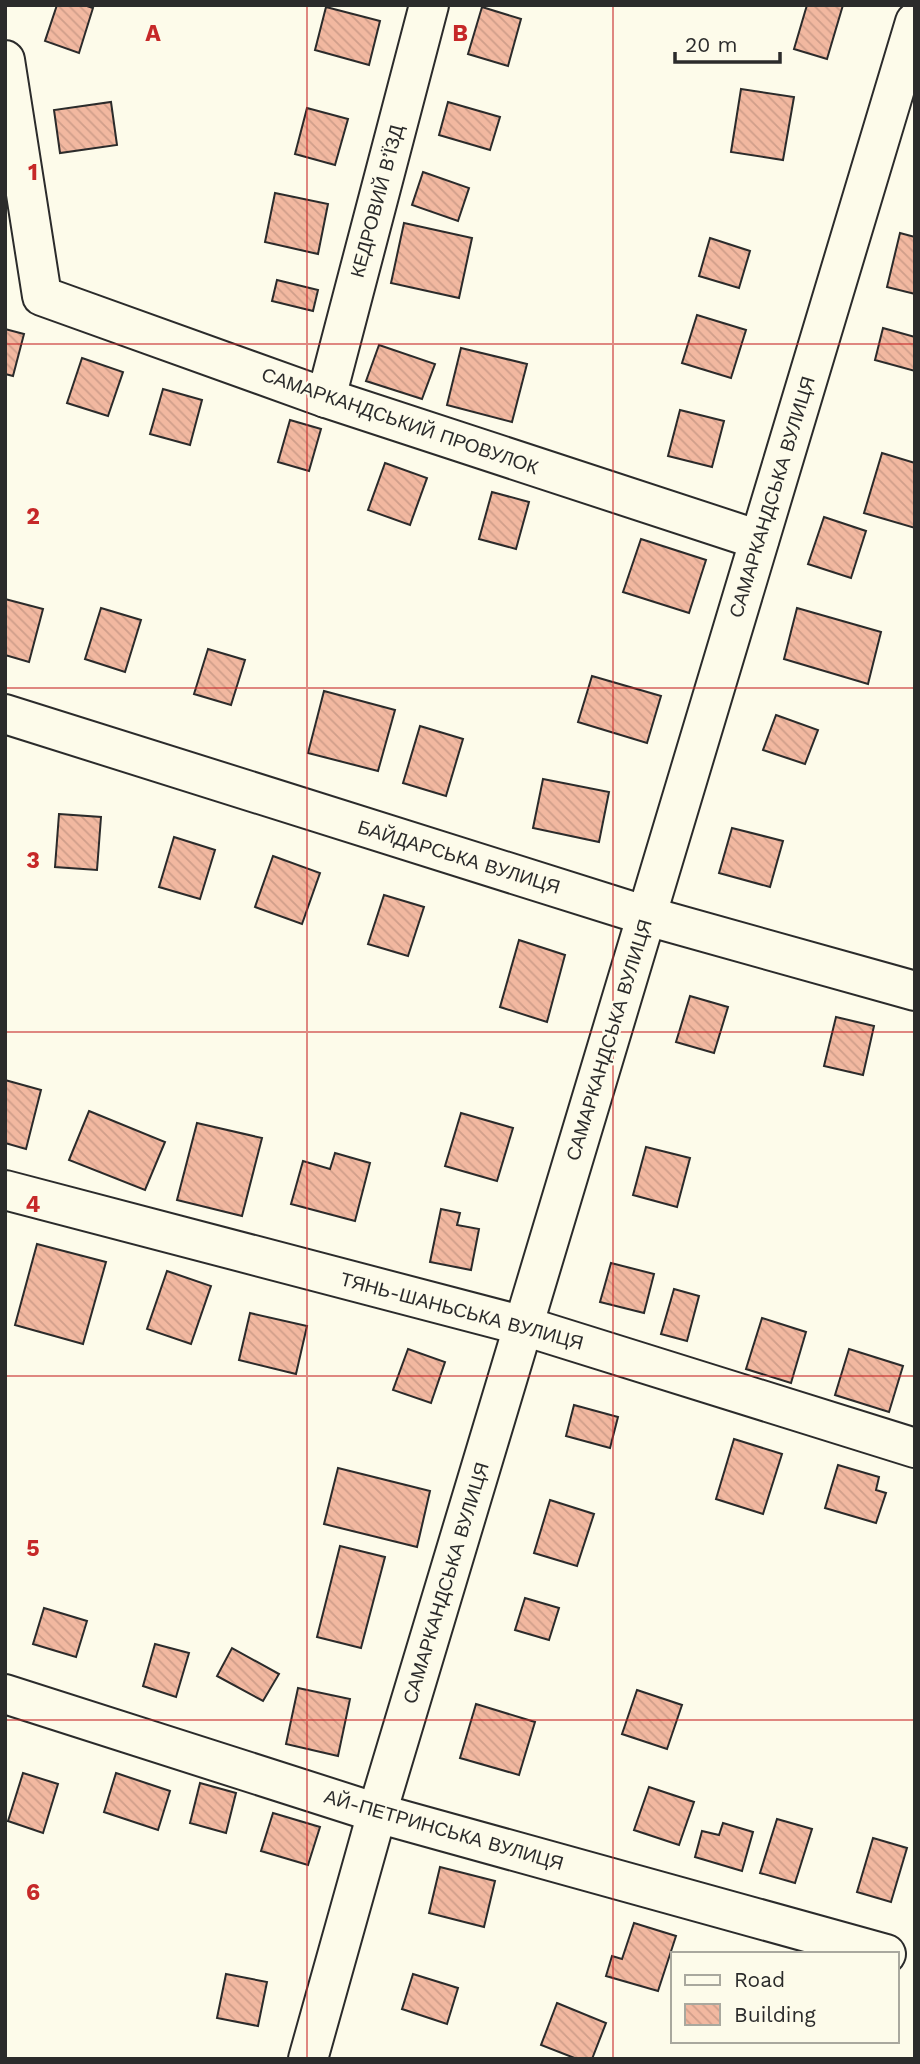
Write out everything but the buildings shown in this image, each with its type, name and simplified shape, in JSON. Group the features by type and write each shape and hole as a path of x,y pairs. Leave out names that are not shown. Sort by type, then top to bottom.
{"street":[{"name":"КЕДРОВИЙ В’ЇЗД","path":"326,398 429,5"},
{"name":"САМАРКАНДСЬКА ВУЛИЦЯ","path":"308,2059 377,1814 915,22"},
{"name":"САМАРКАНДСЬКИЙ ПРОВУЛОК","path":"5,60 42,296 326,398 759,540"},
{"name":"БАЙДАРСЬКА ВУЛИЦЯ","path":"5,714 647,916 915,991"},
{"name":"ТЯНЬ-ШАНЬСЬКА ВУЛИЦЯ","path":"5,1190 524,1326 915,1448"},
{"name":"АЙ-ПЕТРИНСЬКА ВУЛИЦЯ","path":"5,1694 377,1814 879,1952"}]}
